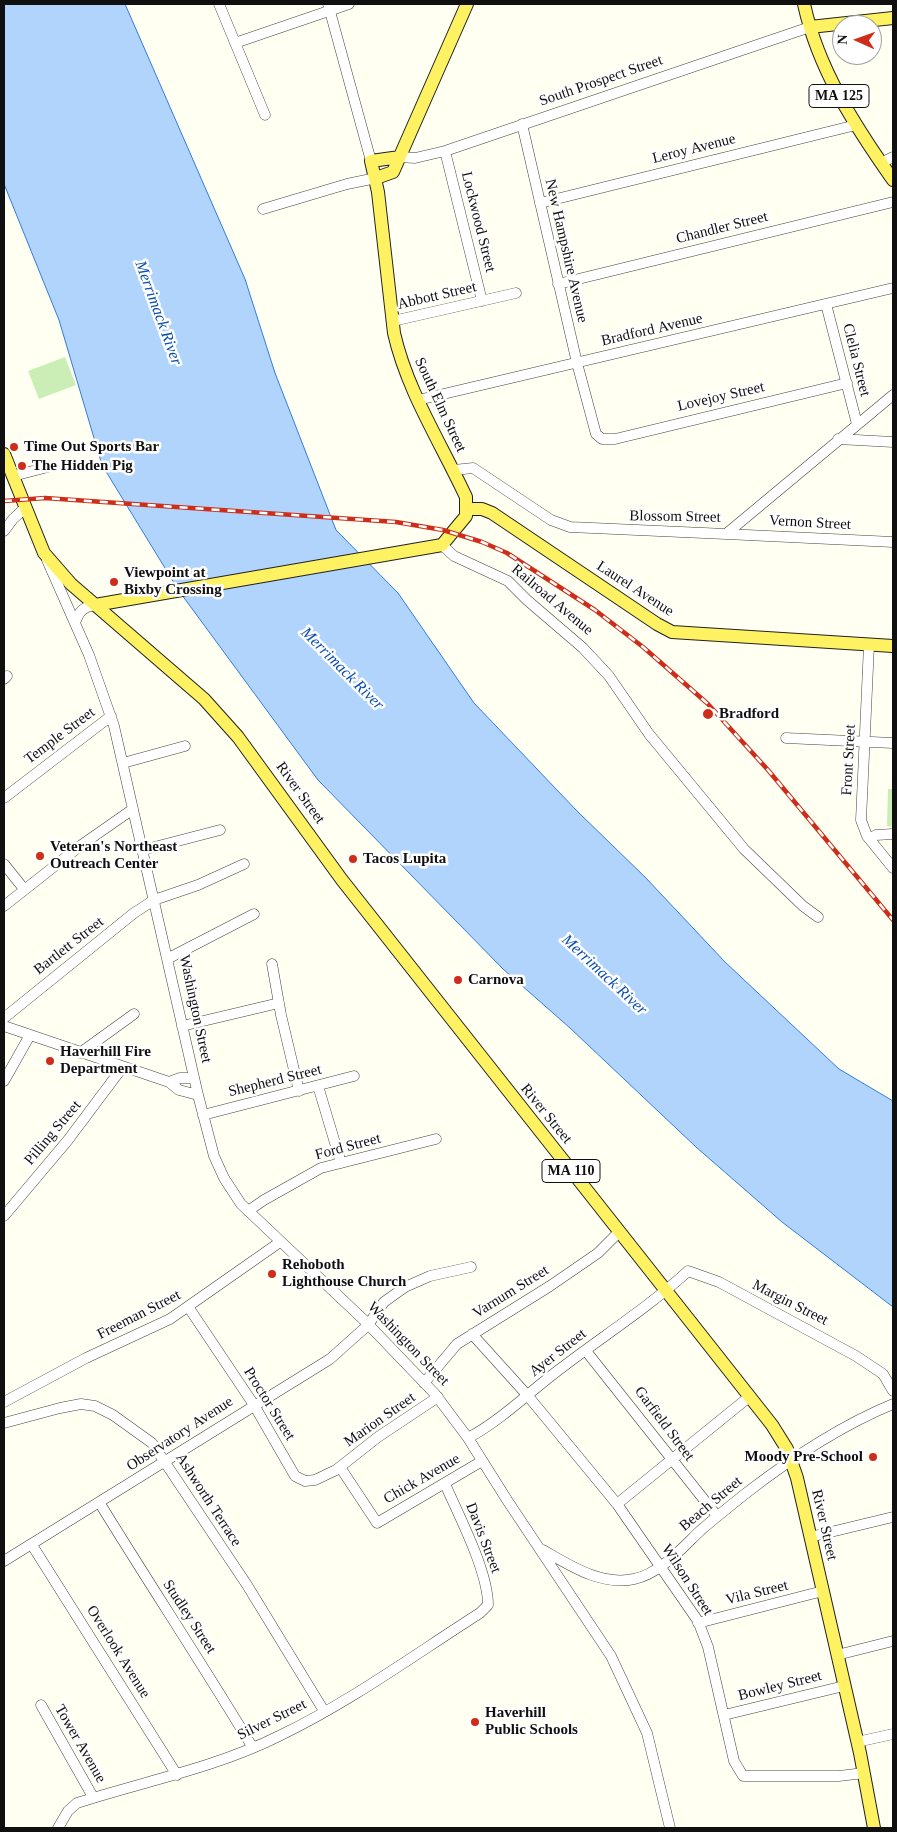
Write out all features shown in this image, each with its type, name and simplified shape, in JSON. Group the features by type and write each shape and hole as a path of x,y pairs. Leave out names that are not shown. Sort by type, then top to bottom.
{"main road":[{"path":"376,178 393,172 467,4"},
{"name":"MA 125","path":"804,4 810,27 829,76 856,125 893,180"},
{"path":"810,27 893,18"},
{"path":"372,162 400,157"},
{"name":"South Elm Street","path":"372,162 376,178 393,321 399,353 418,400 466,497 468,509"},
{"name":"Washington Street","path":"4,454 9,474 44,553 61,574 95,605"},
{"path":"95,605 438,545 466,516 468,509"},
{"name":"Laurel Avenue","path":"468,509 482,509 492,513 657,624 672,632 893,646"},
{"path":"122,628 120,613 124,600"},
{"name":"River Street","path":"95,605 204,699 238,737 346,885 772,1425 787,1449 791,1461 823,1591 864,1773 874,1828"}],"street":[{"path":"219,4 265,115"},
{"path":"235,43 329,7 349,4"},
{"path":"329,7 372,162"},
{"name":"South Prospect Street","path":"400,157 415,158 445,150 810,27"},
{"name":"New Hampshire Avenue","path":"522,124 576,363 592,425 596,434 602,439"},
{"name":"Leroy Avenue","path":"540,203 856,125"},
{"name":"Lockwood Street","path":"445,150 482,301"},
{"path":"881,163 893,157"},
{"path":"263,209 347,184 376,178"},
{"name":"Chandler Street","path":"558,284 893,202"},
{"name":"Bradford Avenue","path":"418,400 893,288"},
{"name":"Abbott Street","path":"393,321 516,293"},
{"name":"Clelia Street","path":"826,304 857,424"},
{"name":"Lovejoy Street","path":"602,439 615,439 846,383"},
{"name":"Blossom Street","path":"454,470 474,468 551,520 570,527 726,534 893,395"},
{"path":"838,439 893,442"},
{"path":"9,474 48,467"},
{"path":"4,531 25,508"},
{"name":"Vernon Street","path":"726,534 893,542"},
{"name":"Railroad Avenue","path":"438,545 454,556 508,581 583,648 609,676 649,734 744,849 796,900 818,917"},
{"name":"Washington Street","path":"44,553 75,623 111,716 134,808 198,1095 218,1166 229,1186 248,1211 368,1325 438,1397 468,1438 611,1656 625,1683 648,1733 670,1828"},
{"path":"75,623 78,613 85,607 95,605"},
{"name":"Front Street","path":"869,644 861,811 864,830 893,868"},
{"name":"Temple Street","path":"4,798 111,716"},
{"path":"786,738 893,743"},
{"path":"123,763 185,746"},
{"path":"4,906 80,846 134,808"},
{"path":"143,850 220,830"},
{"path":"870,838 876,835 893,834"},
{"path":"4,864 24,889"},
{"name":"Bartlett Street","path":"4,1018 115,928 154,900 198,885 244,864"},
{"path":"167,958 254,914"},
{"path":"272,964 299,1091"},
{"path":"182,1026 279,1003"},
{"path":"80,1053 134,1014"},
{"path":"4,1026 122,1068 168,1082 179,1090 198,1095"},
{"path":"4,1081 30,1035"},
{"name":"Pilling Street","path":"4,1216 84,1120 122,1068"},
{"name":"Shepherd Street","path":"203,1115 354,1076"},
{"path":"168,1082 180,1078 194,1078"},
{"path":"318,1086 341,1163"},
{"name":"Ford Street","path":"248,1211 310,1173 341,1163 436,1139"},
{"name":"Varnum Street","path":"424,1383 457,1344 556,1282 598,1252 619,1232"},
{"name":"Freeman Street","path":"4,1402 60,1371 189,1308 280,1242"},
{"name":"Observatory Avenue","path":"4,1561 166,1462 254,1404 330,1359 368,1325 384,1302 405,1287 430,1276 471,1267"},
{"name":"Margin Street","path":"666,1291 688,1271 701,1274 856,1356 883,1374 893,1391"},
{"name":"Ayer Street","path":"468,1438 497,1420 666,1291"},
{"name":"Proctor Street","path":"189,1308 254,1404 295,1476 305,1481 315,1480 340,1467"},
{"name":"Wilson Street","path":"472,1334 528,1396 617,1504 698,1623 708,1647 734,1761 743,1776 839,1776 864,1773"},
{"name":"Garfield Street","path":"586,1351 717,1516"},
{"name":"Marion Street","path":"340,1467 378,1438 438,1397"},
{"path":"617,1504 671,1458 749,1397"},
{"name":"Ashworth Terrace","path":"4,1423 81,1404 95,1406 113,1415 152,1443 247,1585 324,1712"},
{"name":"Beach Street","path":"542,1550 573,1568 597,1577 615,1580 636,1579 661,1566 717,1516 791,1461 823,1440 874,1412 893,1404"},
{"name":"Chick Avenue","path":"340,1467 377,1523 482,1461"},
{"name":"Davis Street","path":"445,1484 476,1558 488,1594 488,1605"},
{"name":"Studley Street","path":"99,1502 155,1593 189,1642 253,1748"},
{"path":"810,1537 893,1517"},
{"name":"Overlook Avenue","path":"32,1545 178,1775"},
{"name":"Vila Street","path":"698,1623 823,1591"},
{"name":"Silver Street","path":"58,1828 68,1811 77,1803 178,1775 253,1748 324,1712 435,1643 480,1613 488,1605"},
{"path":"837,1655 893,1641"},
{"name":"Bowley Street","path":"724,1715 844,1686"},
{"name":"Tower Avenue","path":"41,1705 93,1798"},
{"path":"857,1742 893,1734"}],"green space":[{"path":"65,357 76,385 39,399 28,371"},
{"path":"888,789 893,789 893,827 887,826"}],"water":[{"name":"Merrimack River","path":"4,4 125,4 245,279 275,373 336,530 398,593 474,703 578,812 645,877 725,962 839,1069 893,1101 893,1307 782,1222 696,1147 570,1028 503,969 318,780 179,591 102,465 59,320 4,184"}],"railway":[{"path":"4,501 45,498 396,522 443,530 482,542 507,553 595,610 643,647 708,704 768,770 893,920"}],"place":[{"name":"Time Out Sports Bar","path":"14,447"},
{"name":"The Hidden Pig","path":"22,466"},
{"name":"Viewpoint at Bixby Crossing","path":"114,582"},
{"name":"Bradford","path":"708,714"},
{"name":"Veteran's Northeast Outreach Center","path":"40,856"},
{"name":"Tacos Lupita","path":"353,859"},
{"name":"Carnova","path":"458,980"},
{"name":"Haverhill Fire Department","path":"50,1061"},
{"name":"Rehoboth Lighthouse Church","path":"272,1274"},
{"name":"Moody Pre-School","path":"873,1457"},
{"name":"Haverhill Public Schools","path":"475,1722"}]}
